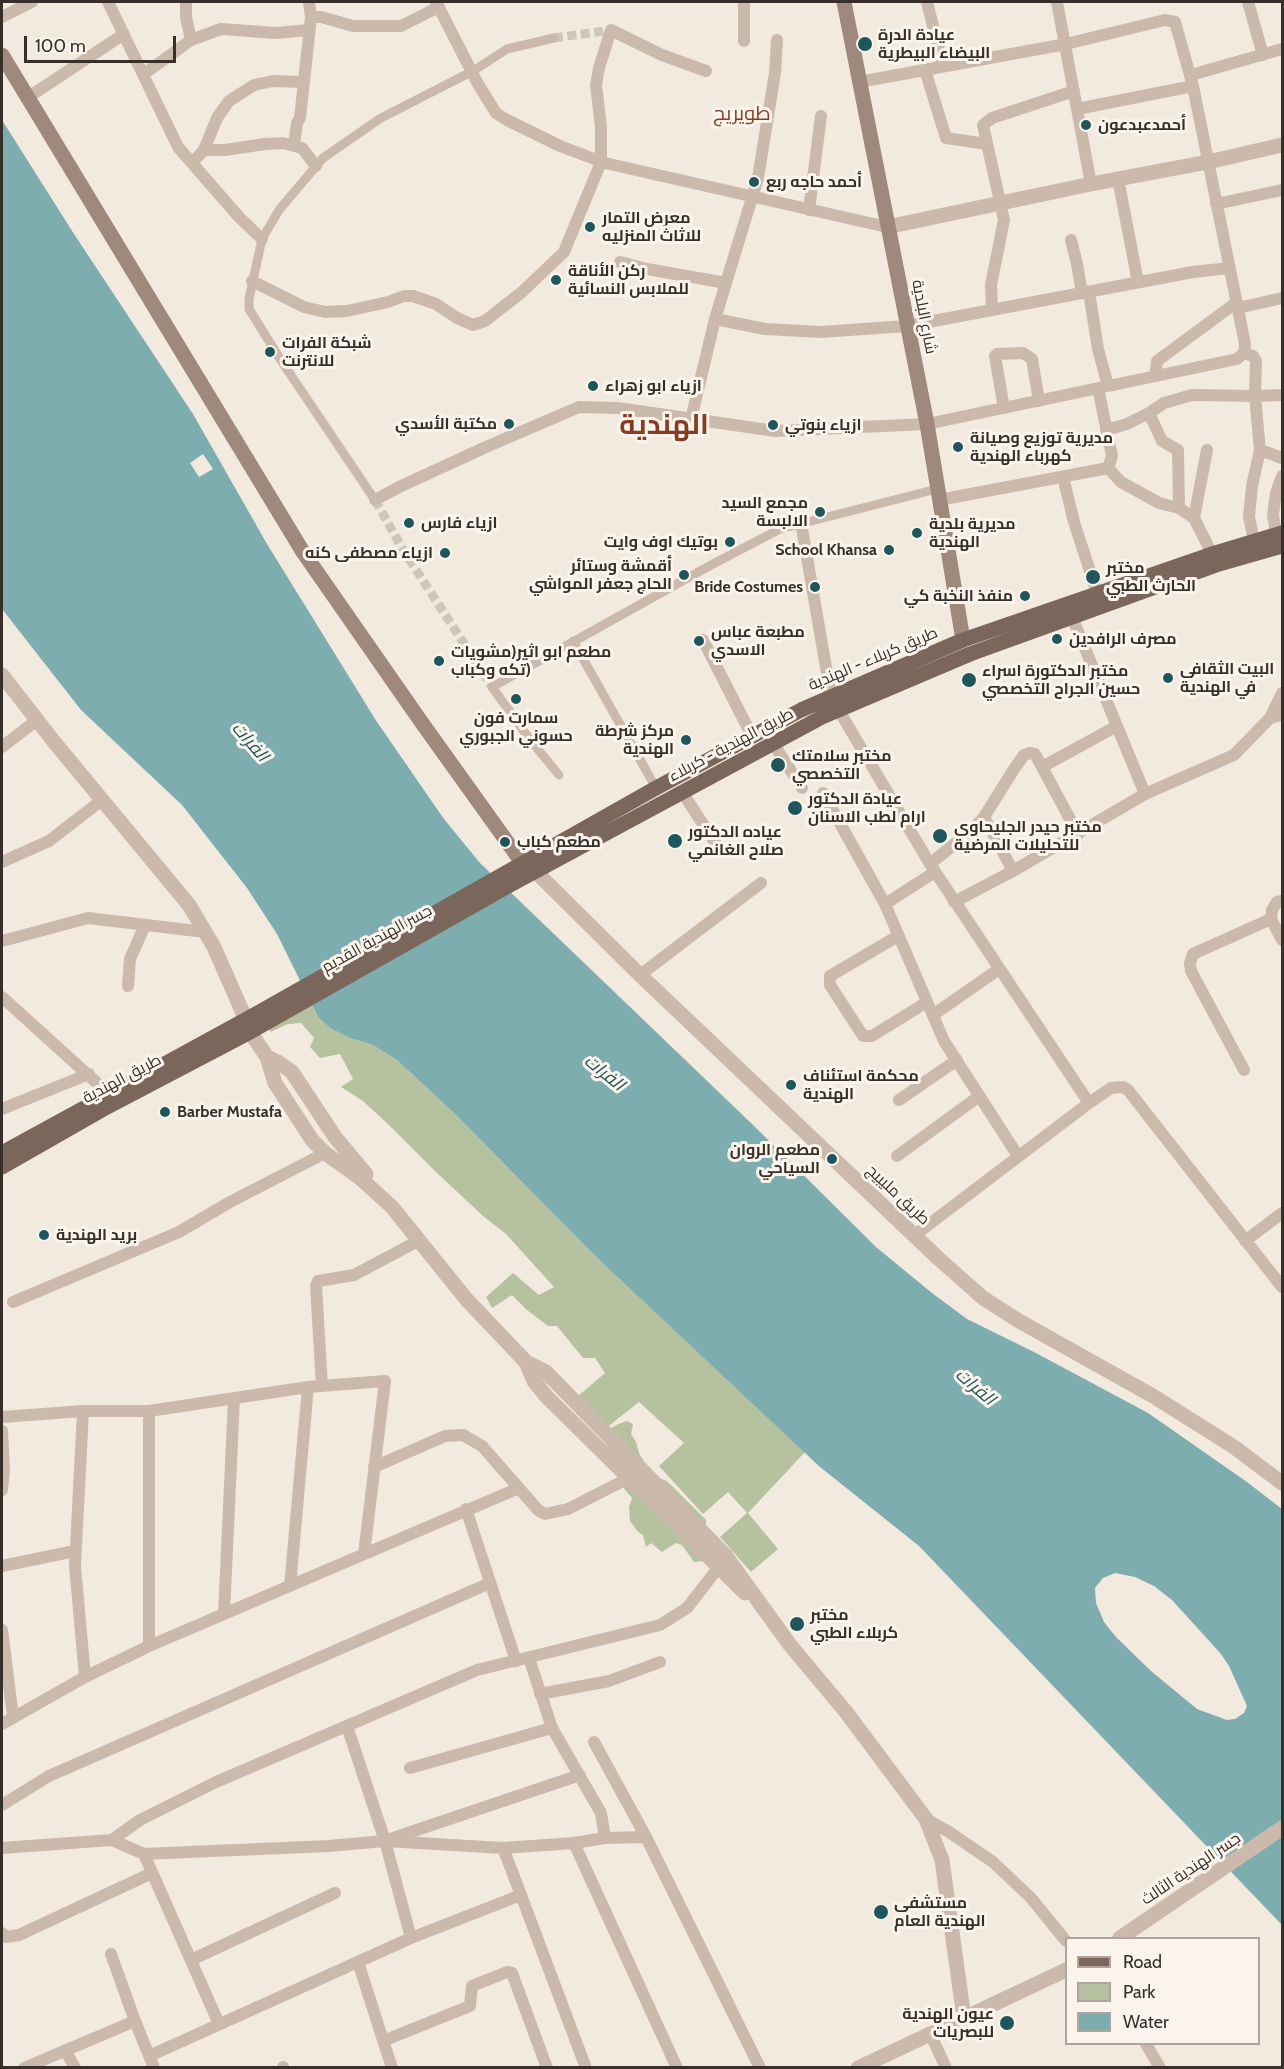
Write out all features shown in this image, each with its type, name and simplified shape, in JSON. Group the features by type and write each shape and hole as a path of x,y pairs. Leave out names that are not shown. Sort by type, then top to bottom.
{"main road":[{"name":"شارع البلدية","path":"844,2 927,424 963,640"},
{"path":"2,55 303,552 422,723 530,868"},
{"name":"طريق كربلاء - الهندية","path":"506,880 530,868 656,788 752,736 835,702 963,640 1212,554 1254,541 1280,538"},
{"name":"طريق الهندية - كربلاء","path":"530,868 774,743 835,702 1219,564 1280,538"},
{"name":"جسر الهندية القديم","path":"253,1023 506,880"},
{"name":"طريق الهندية","path":"2,1153 108,1093 253,1023"},
{"name":"طريق الهندية","path":"2,1167 253,1023"}],"street":[{"path":"2,17 32,2"},
{"path":"108,2 178,147 262,239"},
{"path":"186,2 186,17 191,40"},
{"path":"294,145 311,17 309,2"},
{"path":"744,2 744,41"},
{"path":"927,2 943,66"},
{"path":"1057,2 1091,184"},
{"path":"1248,2 1263,55"},
{"path":"311,17 321,17 353,26 401,26 437,4 478,84 496,112 560,146 601,162 887,227 1282,145"},
{"path":"554,38 507,49 473,71 381,118 323,158 279,210 262,239 252,281 249,309 375,500 486,447 579,407 618,408 776,431 927,424 1237,359 1244,353 1245,344 1192,80 1174,22 1165,20 1066,44 859,82"},
{"path":"144,74 191,40 221,29 276,33 309,30"},
{"path":"252,281 304,307 325,312 347,311 404,296 413,296 435,304 473,325 485,321 522,292 564,252 601,162 601,127 596,85 611,30 662,55 706,70"},
{"path":"27,98 124,34"},
{"path":"691,419 715,319 760,166 775,73 777,40"},
{"path":"1077,109 1192,80 1282,49"},
{"path":"925,70 946,138 987,144"},
{"path":"192,163 204,150 218,118 229,101 254,85 273,81 303,82"},
{"path":"992,310 991,285 1004,220 983,124 986,120 1074,91"},
{"path":"810,210 821,116"},
{"path":"204,150 241,149 273,143 294,145 302,148 316,166"},
{"path":"1118,179 1138,282"},
{"path":"1216,204 1282,190"},
{"path":"1071,240 1098,349 1106,430 1112,456 1108,468"},
{"path":"620,262 726,283"},
{"path":"715,319 765,329 821,332 907,326 1193,272 1230,268"},
{"path":"1155,376 1157,361 1237,305 1282,298"},
{"path":"1004,408 995,356 998,354 1023,353 1032,360 1039,400"},
{"path":"1244,353 1253,356 1256,361 1255,396 1260,450 1252,486 1249,517 1254,541"},
{"path":"1106,430 1127,424 1164,403 1192,395 1282,395"},
{"path":"1149,413 1161,441 1178,450 1179,508"},
{"path":"1194,518 1207,450"},
{"path":"1260,450 1282,458"},
{"path":"1108,468 1121,482 1159,503 1179,508 1194,518 1212,554"},
{"path":"559,775 492,687 780,529 938,494 1063,477 1108,468"},
{"path":"1280,538 1273,515 1276,493 1282,476"},
{"path":"1063,477 1074,522 1097,593"},
{"path":"801,523 835,702 932,868 1089,1103"},
{"path":"1072,617 1145,794"},
{"path":"703,640 752,736"},
{"path":"573,641 656,788"},
{"path":"2,675 189,904 253,1023 275,1083 312,1140 325,1153 354,1173 392,1208 468,1300 526,1362 534,1381 546,1396 771,1618"},
{"path":"954,902 1078,834 1145,794 1234,755 1276,717 1282,693"},
{"path":"2,747 37,720"},
{"path":"1042,767 1117,726"},
{"path":"774,743 802,788"},
{"path":"885,904 932,868 984,817 1024,755 1035,754 1078,834"},
{"path":"682,792 716,844"},
{"path":"823,793 885,904 944,1041 1018,1156"},
{"path":"4,857 49,841 102,800"},
{"path":"984,817 1012,871"},
{"name":"طريق مليبيج","path":"530,868 640,975 983,1298 1163,1403 1234,1447 1282,1483"},
{"path":"640,975 761,884"},
{"path":"1282,901 1277,902 1272,910 1271,919 1282,940"},
{"path":"2,941 88,918 205,932"},
{"path":"1244,1070 1191,971 1190,963 1193,954 1271,919"},
{"path":"128,986 130,959 145,925"},
{"path":"898,936 830,976 830,985 863,1036 872,1036 927,1002"},
{"path":"933,1015 999,969"},
{"path":"2,997 108,1093"},
{"path":"267,1057 292,1072 343,1148 384,1194 392,1208"},
{"path":"899,1100 957,1060"},
{"path":"2,1109 89,1074"},
{"path":"915,1235 1089,1103 1117,1086 1128,1090 1282,1287"},
{"path":"897,1156 978,1096"},
{"path":"13,1302 179,1232 230,1202 325,1153"},
{"path":"1245,1241 1282,1213"},
{"path":"322,1386 316,1286 318,1281 354,1275 420,1240"},
{"path":"526,1362 546,1372 725,1555 790,1645 846,1712 926,1819 942,1860 964,2018"},
{"path":"2,1417 83,1411 149,1411 308,1387 385,1381 364,1554"},
{"path":"290,1586 308,1387"},
{"path":"224,1614 234,1399"},
{"path":"83,1411 75,1566 85,1677"},
{"path":"149,1411 149,1646"},
{"path":"2,1431 4,1470 2,1490"},
{"path":"374,1467 445,1436 463,1436 482,1446 538,1510 545,1514 568,1509 629,1478"},
{"path":"2,1724 85,1677 149,1646 519,1488"},
{"path":"466,1509 516,1661"},
{"path":"2,1566 75,1551"},
{"path":"112,1840 140,1820 216,1782 477,1670 660,1625 687,1608 718,1568"},
{"path":"2,1805 49,1776 490,1583"},
{"path":"2,1630 13,1717"},
{"path":"529,1658 552,1728 601,1813 605,1838"},
{"path":"540,1694 609,1681 660,1662"},
{"path":"347,1726 385,1841 411,1938"},
{"path":"410,1768 552,1728"},
{"path":"594,1742 646,1836 760,2067"},
{"path":"385,1841 580,1776"},
{"path":"926,1819 971,1846 999,1867 1031,1898 1065,1940"},
{"name":"جسر الهندية الثالث","path":"1122,1937 1282,1828"},
{"path":"2,1848 112,1840 144,1854 328,1846 385,1841 503,1848 646,1836"},
{"path":"574,1843 677,2067"},
{"path":"503,1848 586,2067"},
{"path":"144,1854 219,2024"},
{"path":"2,1933 6,1937 19,1935 152,1874"},
{"path":"191,1960 335,1893"},
{"path":"111,1954 152,2062 219,2024 411,1938 521,1895"},
{"path":"358,1962 392,2067"},
{"path":"858,2067 1065,1970"},
{"path":"383,2041 470,2006 472,1986 507,1972 512,1973 547,2067"},
{"path":"24,2067 135,2021"},
{"path":"930,2033 946,2067"},
{"path":"1147,2045 1160,2067"},
{"path":"65,2050 75,2067"}],"green space":[{"path":"312,1005 318,1017 330,1028 350,1038 373,1045 398,1061 456,1115 594,1255 805,1452 748,1513 778,1549 751,1572 720,1537 747,1513 728,1492 703,1514 659,1466 684,1443 639,1402 601,1432 571,1402 605,1373 595,1358 583,1358 557,1326 548,1326 512,1295 492,1308 486,1297 513,1273 539,1295 554,1287 506,1234 483,1216 363,1101 341,1087 353,1079 340,1054 320,1058 310,1047 314,1038 301,1023 288,1024 270,1032 269,1027"},
{"path":"627,1421 633,1424 631,1434 652,1476 670,1484 706,1520 706,1533 718,1560 694,1562 682,1545 676,1543 662,1552 651,1543 646,1547 643,1535 630,1521 629,1507 632,1498 622,1486 603,1436 618,1424"}],"water":[{"name":"الفرات","path":"2,120 193,414 267,544 377,722 444,819 480,863 752,1124 876,1247 932,1293 967,1319 1148,1413 1282,1509 1282,1925 919,1546 820,1467 594,1255 456,1115 398,1061 373,1045 350,1038 330,1028 318,1017 277,934 247,888 182,805 81,710 2,609","holes":["1115,1573 1135,1577 1154,1586 1172,1600 1221,1654 1247,1706 1244,1713 1235,1719 1227,1720 1197,1709 1151,1671 1116,1637 1104,1622 1096,1603 1095,1588 1103,1578"]}],"pier":[{"path":"203,454 213,469 199,477 190,463"}],"tunnel":[{"path":"554,38 611,30"},
{"path":"375,500 402,548 492,687"}],"place":[{"name":"عيادة الدرة البيضاء البيطرية","path":"865,44"},
{"name":"أحمدعبدعون","path":"1086,125"},
{"name":"أحمد حاجه ربع","path":"754,182"},
{"name":"معرض التمار للاثاث المنزليه","path":"590,227"},
{"name":"ركن الأناقة للملابس النسائية","path":"556,280"},
{"name":"شبكة الفرات للانترنت","path":"270,352"},
{"name":"ازياء ابو زهراء","path":"593,386"},
{"name":"مكتبة الأسدي","path":"509,424"},
{"name":"ازياء بنوتي","path":"773,425"},
{"name":"مديرية توزيع وصيانة كهرباء الهندية","path":"958,447"},
{"name":"مجمع السيد الالبسة","path":"820,512"},
{"name":"ازياء فارس","path":"409,523"},
{"name":"مديرية بلدية الهندية","path":"917,533"},
{"name":"بوتيك اوف وايت","path":"730,542"},
{"name":"School Khansa","path":"889,550"},
{"name":"ازياء مصطفى كنه","path":"445,553"},
{"name":"أقمشة وستائر الحاج جعفر المواشي","path":"684,575"},
{"name":"مختبر الحارث الطبي","path":"1093,577"},
{"name":"Bride Costumes","path":"815,587"},
{"name":"منفذ النخبة كي","path":"1025,596"},
{"name":"مصرف الرافدين","path":"1057,639"},
{"name":"مطبعة عباس الاسدي","path":"699,641"},
{"name":"مطعم ابو اثير(مشويات تكه وكباب)","path":"439,661"},
{"name":"البيت الثقافي في الهندية","path":"1168,678"},
{"name":"مختبر الدكتورة اسراء حسين الجراح التخصصي","path":"969,680"},
{"name":"سمارت فون حسوني الجبوري","path":"516,699"},
{"name":"مركز شرطة الهندية","path":"686,740"},
{"name":"مختبر سلامتك التخصصي","path":"778,765"},
{"name":"عيادة الدكتور ارام لطب الاسنان","path":"795,808"},
{"name":"مختبر حيدر الجليحاوي للتحليلات المرضية","path":"940,836"},
{"name":"عياده الدكتور صلاح الغانمي","path":"675,841"},
{"name":"مطعم كباب","path":"505,842"},
{"name":"محكمة استئناف الهندية","path":"791,1085"},
{"name":"Barber Mustafa","path":"165,1112"},
{"name":"مطعم الروان السياحي","path":"832,1159"},
{"name":"بريد الهندية","path":"44,1235"},
{"name":"مختبر كربلاء الطبي","path":"797,1624"},
{"name":"مستشفى الهندية العام","path":"881,1912"},
{"name":"عيون الهندية للبصريات","path":"1007,2023"}],"district":[{"name":"طويريج","path":"742,114"},
{"name":"الهندية","path":"664,426"}]}
